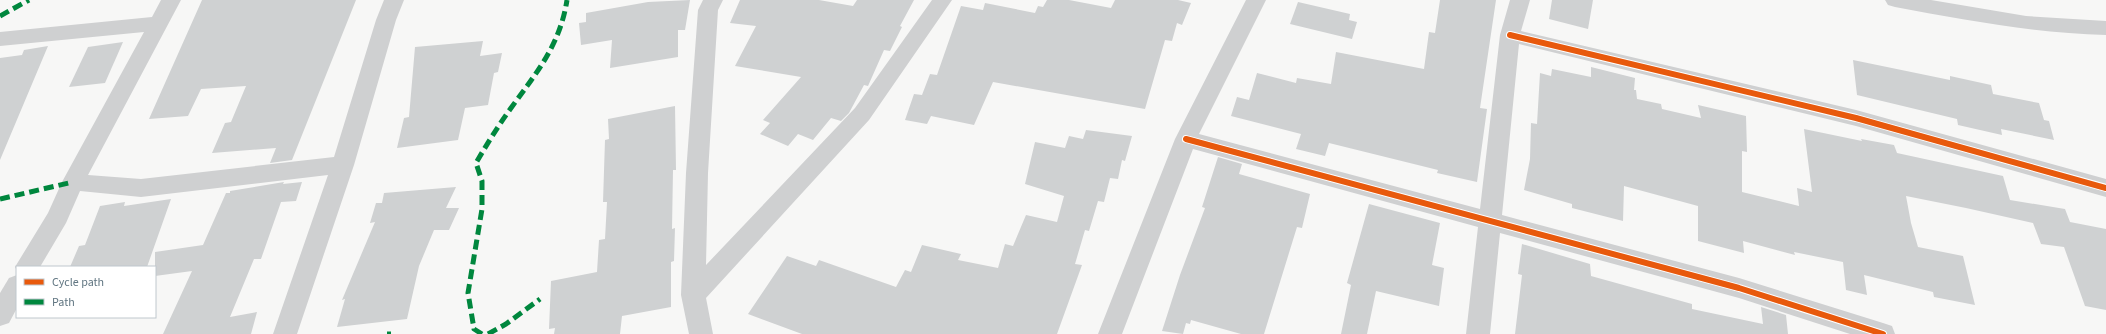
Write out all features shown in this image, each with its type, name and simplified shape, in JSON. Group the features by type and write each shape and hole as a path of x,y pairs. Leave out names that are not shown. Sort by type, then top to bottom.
{"street":[{"path":"28,266 58,217 73,182 171,0"},
{"path":"285,334 343,165 386,20 394,0"},
{"path":"701,334 693,295 697,173 708,10 713,0"},
{"path":"693,295 862,114 942,0"},
{"path":"1110,334 1186,139 1256,0"},
{"path":"1478,334 1492,220 1510,35 1520,0"},
{"path":"1894,0 2026,23 2074,28 2106,28"},
{"path":"0,39 160,22"},
{"path":"1510,35 1856,118 2106,188"},
{"path":"1186,139 1492,220 1739,288 1883,334"},
{"path":"73,182 141,188 343,165"},
{"path":"0,316 16,287"}],"building":[{"path":"202,0 356,0 292,160 270,163 276,148 212,153 225,123 231,122 246,86 201,89 188,116 149,119"},
{"path":"690,0 685,30 678,30 678,57 610,68 612,40 581,45 579,23 586,22 586,13 648,2"},
{"path":"740,0 819,0 853,6 857,0 914,0 900,26 902,27 890,51 884,50 868,86 864,85 849,113 841,121 831,118 813,140 798,134 788,146 760,134 770,123 763,120 801,77 735,66 756,26 730,23"},
{"path":"1047,0 1069,0 1111,8 1115,0 1178,0 1191,3 1182,25 1177,23 1172,41 1165,40 1145,109 993,82 974,125 931,116 927,124 905,120 914,94 922,95 930,74 937,75 961,6 983,10 985,3 1035,13 1038,6 1043,7"},
{"path":"1440,0 1496,0 1480,108 1487,109 1477,182 1437,173 1438,170 1329,143 1325,156 1296,149 1301,134 1231,116 1237,97 1249,100 1257,73 1296,83 1297,78 1331,84 1336,52 1424,69 1429,32 1435,33"},
{"path":"1552,0 1593,0 1588,29 1549,19"},
{"path":"1298,2 1350,14 1349,20 1357,22 1352,39 1290,24"},
{"path":"483,41 480,56 502,53 498,72 494,73 488,105 465,108 458,140 397,148 404,118 409,117 415,47"},
{"path":"123,42 105,83 69,87 88,47"},
{"path":"48,46 0,160 0,58 22,55 24,50"},
{"path":"1853,60 1950,80 1950,76 1991,85 1993,94 2039,103 2044,120 2049,121 2054,140 2001,129 2002,135 1958,125 1957,119 1857,95"},
{"path":"1591,67 1635,78 1634,90 1636,90 1637,99 1661,104 1662,109 1701,118 1698,105 1746,116 1747,152 1742,151 1742,192 1799,206 1797,188 1812,192 1804,129 1862,141 1861,139 1894,145 1897,153 2003,176 2010,200 2065,209 2070,222 2106,229 2106,310 2085,306 2064,247 2041,244 2033,223 1966,208 1906,196 1911,223 1918,247 1963,256 1975,305 1934,297 1933,292 1864,275 1867,295 1846,290 1843,262 1794,252 1795,255 1743,241 1744,253 1698,241 1698,206 1624,186 1623,221 1572,208 1572,204 1524,190 1530,159 1531,123 1537,124 1540,73 1551,76 1552,69 1591,77"},
{"path":"675,106 676,170 673,170 672,229 675,228 674,261 671,262 671,307 622,316 620,334 554,334 555,328 549,329 551,281 597,272 599,240 605,239 607,202 603,202 605,140 609,139 608,119"},
{"path":"1086,130 1132,136 1125,161 1122,160 1118,179 1110,178 1104,202 1098,201 1089,231 1085,230 1075,264 1082,265 1057,334 802,334 748,314 787,256 816,266 819,260 896,287 905,270 911,272 922,245 961,254 958,260 998,268 1005,244 1013,246 1026,215 1057,222 1064,196 1025,184 1035,142 1065,148 1069,136 1083,139"},
{"path":"1218,157 1242,164 1239,174 1310,194 1302,228 1297,227 1264,334 1241,334 1191,320 1190,324 1186,323 1183,334 1162,331 1180,275 1205,208 1202,207"},
{"path":"284,182 283,184 302,182 296,201 281,202 261,259 254,259 230,317 257,312 251,334 163,334 192,271 156,276 155,252 203,245 226,193 230,193 230,191"},
{"path":"456,187 446,208 459,208 449,230 434,230 419,266 407,319 337,327 345,299 342,300 375,222 370,223 376,203 382,203 384,193"},
{"path":"171,199 147,266 70,266 79,246 85,245 100,206 125,202 124,206"},
{"path":"1369,204 1440,223 1432,265 1444,268 1439,306 1376,291 1367,334 1341,334 1351,285 1347,283"},
{"path":"1522,244 1590,264 1591,276 1692,304 1692,309 1763,324 1761,307 1786,315 1788,334 1515,334 1522,275 1518,274"}],"marked path":[{"path":"0,16 29,0"},
{"path":"482,334 474,329 468,293 482,209 482,181 476,163 488,142 547,58 560,31 567,0"},
{"path":"0,199 73,182"},
{"path":"488,334 506,324 540,299"}],"cycle path":[{"path":"1510,35 1856,118 2106,188"},
{"path":"1186,139 1739,288 1883,334"}]}
